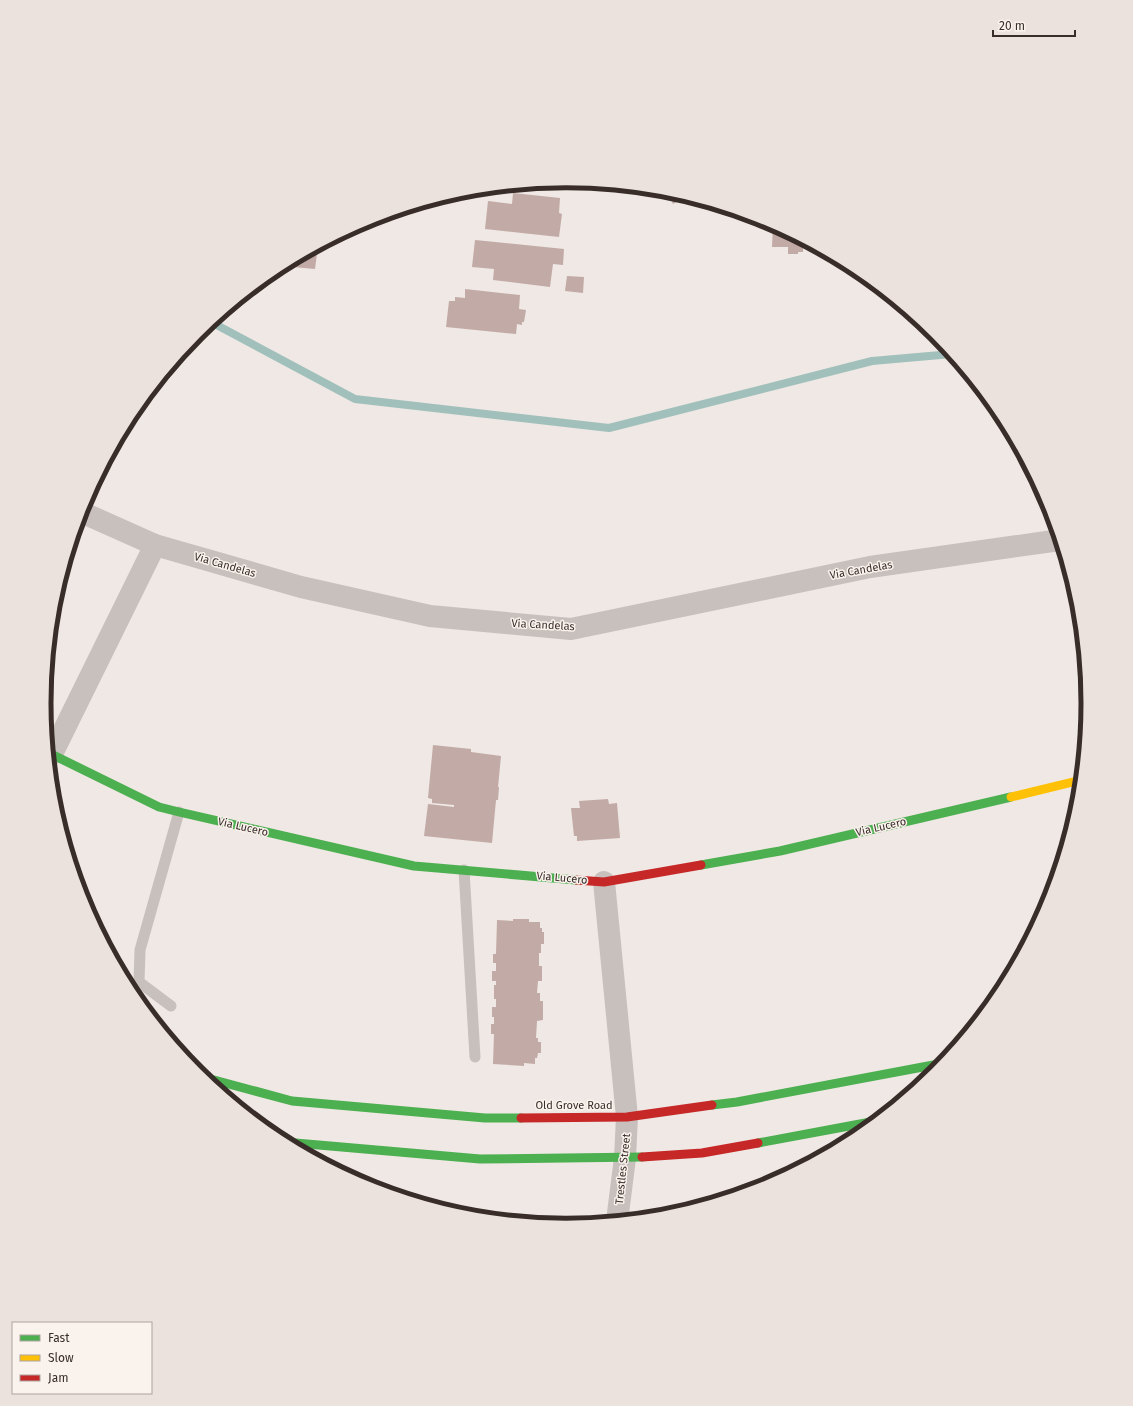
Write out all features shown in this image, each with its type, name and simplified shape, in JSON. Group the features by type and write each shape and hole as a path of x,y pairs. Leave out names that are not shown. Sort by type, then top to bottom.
{"main road":[{"name":"Via Lucero","path":"54,755 159,807 179,812 414,866 604,882 780,851 1076,781"},
{"name":"Old Grove Road","path":"215,1080 292,1101 485,1118 627,1117 737,1102 934,1065"},
{"path":"299,1143 480,1159 625,1158 702,1153 865,1123"}],"street":[{"name":"Via Candelas","path":"87,515 155,545 301,587 430,616 571,629 870,567 1056,541"},
{"name":"Via Lucero","path":"53,747 155,545"},
{"name":"Trestles Street","path":"604,882 627,1117 625,1158 618,1215"}],"lane":[{"path":"171,1006 139,982 140,950 179,812"},
{"path":"464,870 475,1057"}],"building":[{"path":"513,193 560,198 559,213 562,214 559,237 485,229 488,201 512,204"},
{"path":"670,198 680,200 673,204"},
{"path":"773,231 805,247 803,247 803,252 798,252 798,254 788,254 788,247 772,247"},
{"path":"475,240 564,249 563,265 553,264 550,287 493,280 494,269 472,267"},
{"path":"317,253 315,269 292,267"},
{"path":"567,276 584,277 583,293 565,291"},
{"path":"465,289 520,295 519,309 526,310 524,322 522,322 522,325 517,324 516,334 446,327 449,301 455,301 455,297 465,298"},
{"path":"433,745 471,749 471,752 501,756 498,800 496,800 492,843 424,836 428,804 454,807 454,805 432,803 432,799 428,798"},
{"path":"608,799 609,804 617,803 620,838 577,841 577,836 574,836 571,808 580,808 579,801"},
{"path":"513,919 529,919 529,922 540,922 540,928 542,928 542,932 544,932 544,944 541,944 541,953 539,953 539,966 542,966 542,981 538,981 537,993 540,993 540,1001 543,1001 543,1020 537,1021 536,1038 538,1038 538,1042 541,1042 541,1053 538,1053 537,1058 535,1058 535,1064 524,1063 524,1066 493,1064 494,1034 491,1034 491,1024 494,1024 492,1007 496,1007 496,999 494,999 494,985 496,985 496,981 492,981 492,971 496,971 496,963 493,963 493,954 496,954 497,920 513,921"}],"waterway":[{"path":"216,325 355,399 609,428 872,361 946,355"}],"traffic: fast":[{"path":"54,755 159,807 179,812 414,866 576,880"},
{"path":"701,865 780,851 1011,797"},
{"path":"712,1105 737,1102 934,1065"},
{"path":"215,1080 292,1101 485,1118 521,1118"},
{"path":"758,1143 865,1123"},
{"path":"299,1143 480,1159 642,1157"}],"traffic: slow":[{"path":"1011,797 1076,781"}],"traffic: jam":[{"path":"576,880 604,882 701,865"},
{"path":"521,1118 627,1117 712,1105"},
{"path":"642,1157 702,1153 758,1143"}]}
